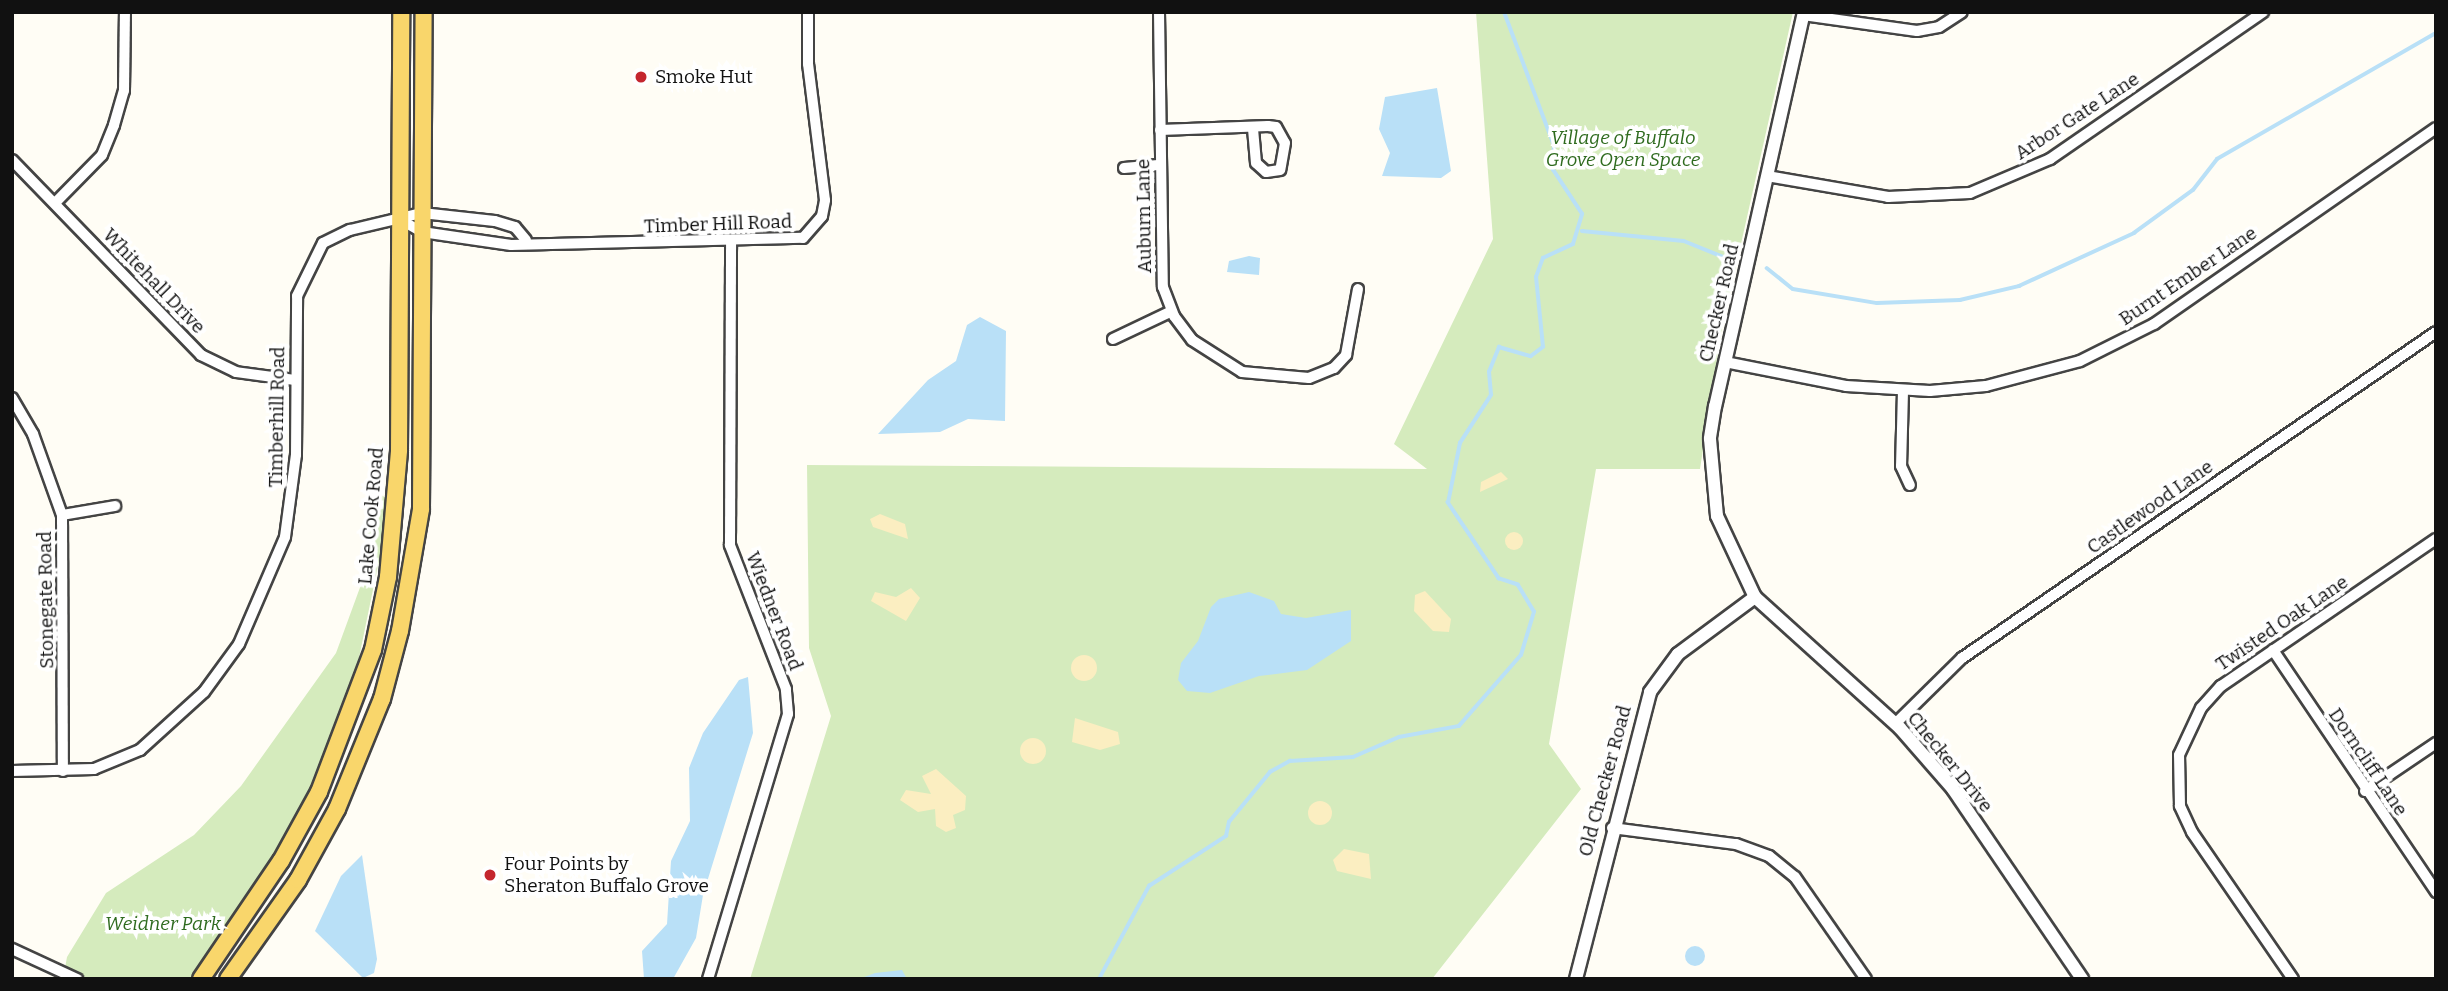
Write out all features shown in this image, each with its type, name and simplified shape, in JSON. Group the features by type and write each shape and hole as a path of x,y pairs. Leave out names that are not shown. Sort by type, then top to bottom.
{"main road":[{"name":"Lake Cook Road","path":"201,979 281,862 319,792 373,650 397,509 401,12"},
{"path":"229,979 317,847 388,680 421,509 424,12"}],"street":[{"path":"55,203 102,155 114,125 124,91 125,12"},
{"name":"Timber Hill Road","path":"401,220 422,232 511,245 526,240 730,244 794,242 822,216 808,12"},
{"name":"Auburn Lane","path":"1159,12 1164,288 1172,311 1192,340 1242,372 1309,378 1334,368 1346,355 1358,289"},
{"path":"1803,14 1917,31 1939,27 1962,12"},
{"name":"Arbor Gate Lane","path":"1767,176 1888,197 1970,193 2050,159 2263,12"},
{"name":"Checker Road","path":"1755,597 1725,543 1712,489 1710,439 1803,14"},
{"path":"1160,130 1253,127 1283,134 1280,170 1266,172 1256,163 1253,127"},
{"name":"Burnt Ember Lane","path":"1725,362 1903,391 1986,386 2080,361 2117,344 2436,128"},
{"name":"Whitehall Drive","path":"12,160 201,355 236,372 295,380"},
{"path":"1124,168 1161,164"},
{"path":"401,220 422,213 495,221 515,228 526,240"},
{"name":"Timberhill Road","path":"12,771 63,771 115,762 165,732 239,645 285,537 295,479 297,296 307,266 323,243 350,230 401,220"},
{"name":"Wiedner Road","path":"708,979 788,714 786,690 730,545 730,244"},
{"path":"1113,339 1172,311"},
{"name":"Castlewood Lane","path":"1895,724 1962,658 2436,332"},
{"path":"1903,391 1901,466 1910,485"},
{"name":"Stonegate Road","path":"12,398 33,434 62,515 63,771"},
{"path":"62,515 116,506"},
{"name":"Twisted Oak Lane","path":"2293,979 2192,832 2177,783 2179,755 2202,708 2273,650 2436,539"},
{"name":"Checker Drive","path":"1755,597 1895,724 1953,789 2082,979"},
{"name":"Old Checker Road","path":"1576,979 1612,828 1650,692 1678,654 1755,597"},
{"name":"Dorncliff Lane","path":"2273,650 2365,791 2436,892"},
{"path":"2365,791 2436,743"},
{"path":"1612,828 1736,844 1769,856 1795,877 1866,979"},
{"path":"12,949 77,979"}],"green space":[{"name":"Village of Buffalo Grove Open Space","path":"1476,12 1793,12 1721,333 1700,469 1596,469 1549,744 1581,789 1432,979 750,979 831,716 809,648 807,465 1427,469 1394,444 1493,239"},
{"name":"Weidner Park","path":"371,487 391,502 353,687 308,800 254,889 192,979 63,979 67,957 106,893 194,835 241,786 336,653 362,582"}],"sand":[{"path":"1501,472 1508,479 1480,492 1481,482"},
{"path":"880,514 905,524 908,539 873,527 870,519"},
{"path":"1514,532 1520,535 1523,541 1520,547 1514,550 1508,547 1505,541 1508,535"},
{"path":"911,588 920,598 906,621 871,601 875,592 896,597"},
{"path":"1425,591 1451,619 1449,632 1433,631 1414,611 1415,595"},
{"path":"1084,655 1093,659 1097,668 1093,677 1084,681 1075,677 1071,668 1075,659"},
{"path":"1075,718 1118,732 1120,744 1100,750 1072,742"},
{"path":"1033,738 1042,742 1046,751 1042,760 1033,764 1024,760 1020,751 1024,742"},
{"path":"936,769 966,796 965,810 953,815 956,828 946,832 936,826 935,809 918,812 900,800 906,790 931,794 922,776"},
{"path":"1320,801 1329,804 1332,813 1329,822 1320,825 1311,822 1308,813 1311,804"},
{"path":"1344,849 1369,854 1371,879 1337,871 1333,860"}],"water":[{"path":"1437,88 1451,171 1441,178 1382,176 1390,153 1379,129 1385,97"},
{"path":"1249,256 1260,258 1259,275 1227,272 1229,261"},
{"path":"980,317 1006,331 1005,421 968,419 940,432 878,434 928,380 956,361 967,325"},
{"path":"1249,592 1274,601 1281,614 1306,618 1351,610 1351,641 1307,670 1259,676 1210,693 1187,691 1178,680 1181,663 1198,641 1211,607 1219,599"},
{"path":"748,677 753,733 703,895 696,938 673,979 644,979 642,951 667,924 671,861 690,821 689,768 703,733 739,680"},
{"path":"362,855 377,959 374,973 363,978 315,931 341,876"},
{"path":"1695,946 1702,949 1705,956 1702,963 1695,966 1688,963 1685,956 1688,949"},
{"path":"902,970 907,979 859,979 875,973"}],"waterway":[{"path":"1099,979 1149,886 1226,836 1229,822 1270,772 1290,761 1353,757 1399,737 1459,726 1521,655 1534,612 1518,585 1499,579 1448,503 1460,443 1491,395 1489,372 1499,347 1531,356 1543,347 1536,277 1543,258 1573,244 1582,214 1553,170 1554,146 1504,12"},
{"path":"1767,268 1793,289 1877,303 1960,300 2019,286 2134,233 2193,190 2217,159 2436,33"},
{"path":"1582,231 1684,241 1731,260"}],"place":[{"name":"Smoke Hut","path":"641,77"},
{"name":"Four Points by Sheraton Buffalo Grove","path":"490,875"}]}
